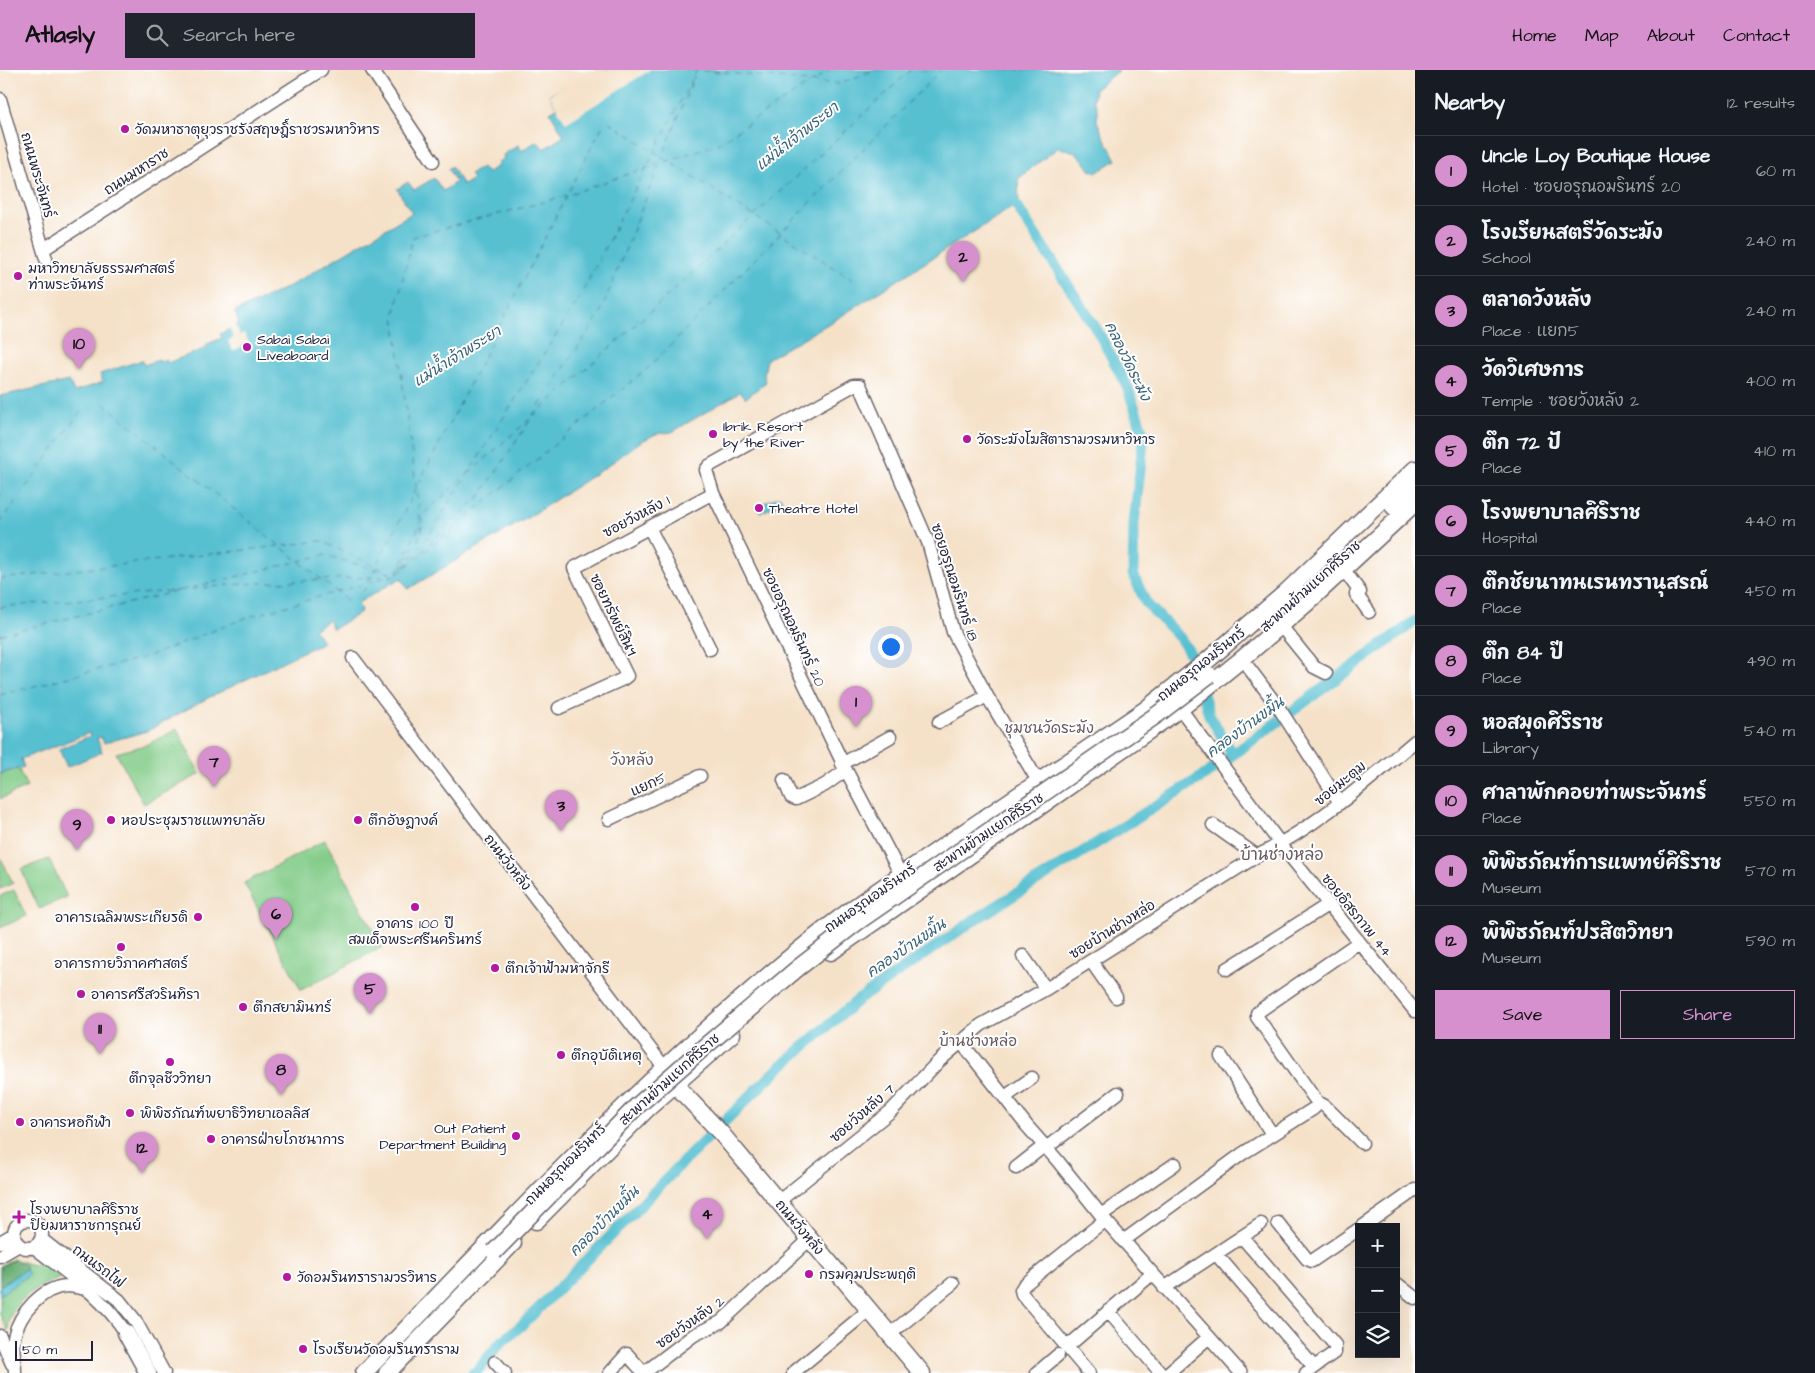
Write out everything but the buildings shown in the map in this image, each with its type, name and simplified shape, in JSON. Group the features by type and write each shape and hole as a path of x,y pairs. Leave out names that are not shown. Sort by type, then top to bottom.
{"main road":[{"name":"ถนนอรุณอมรินทร์","path":"364,1373 468,1263 610,1120 664,1068 814,938 901,875 1120,727 1186,678 1313,568 1415,469"},
{"name":"สะพานข้ามแยกศิริราช","path":"376,1373 618,1124 702,1048 798,968 856,923 1185,694 1278,615 1415,487"},
{"name":"ถนนอรุณอมรินทร์","path":"387,1373 646,1110 675,1083 818,962 1180,709 1281,626 1413,510"},
{"path":"1038,781 1050,800"},
{"name":"ถนนวังหลัง","path":"664,1068 922,1373"},
{"path":"351,1373 432,1290 452,1273 468,1263"},
{"path":"396,1373 455,1315 467,1299 476,1281"},
{"path":"126,1333 148,1373"}],"street":[{"name":"ถนนมหาราช","path":"45,254 321,70"},
{"path":"372,70 433,161"},
{"name":"ถนนพระจันทร์","path":"0,98 45,254"},
{"name":"ซอยอรุณอมรินทร์ 18","path":"706,470 709,466 854,385 860,385 928,542 953,632 987,696 1038,781"},
{"name":"ซอยอรุณอมรินทร์ 20","path":"706,470 713,493 844,767 901,875"},
{"name":"ซอยวังหลัง 1","path":"574,568 713,493"},
{"path":"649,526 710,649"},
{"name":"ซอยทรัพย์สินฯ","path":"559,708 627,676 574,568"},
{"path":"1344,570 1360,592 1356,594 1369,612"},
{"path":"1281,626 1314,667 1326,673"},
{"name":"ถนนวังหลัง","path":"353,658 664,1068"},
{"path":"1242,659 1279,708 1340,802"},
{"name":"ซอยอิสรภาพ 44","path":"1168,692 1281,844 1415,1011"},
{"path":"939,722 987,696"},
{"path":"784,780 791,797 796,799 825,785 844,767 890,737"},
{"name":"ซอยมะตูม","path":"1281,844 1324,816 1415,741"},
{"name":"แยก5","path":"609,819 700,776"},
{"path":"1213,825 1256,856"},
{"name":"ซอยบ้านช่างหล่อ","path":"962,1042 981,1025 1046,989 1256,856 1281,844"},
{"path":"1227,969 1329,904"},
{"path":"1359,942 1257,1013 1257,1017 1317,1102 1325,1106 1362,1143"},
{"path":"1023,956 1046,989"},
{"path":"1090,960 1116,996"},
{"path":"962,1042 1045,1147 1123,1241 1241,1373"},
{"name":"ซอยวังหลัง 7","path":"779,1202 891,1111 939,1061 962,1042"},
{"path":"1221,1056 1272,1134"},
{"path":"1005,1097 1032,1078"},
{"path":"1016,1168 1118,1093"},
{"path":"1123,1241 1272,1134 1313,1109 1317,1102"},
{"path":"1089,1373 1062,1351 1021,1290 1024,1285 1103,1217 1175,1164"},
{"path":"1368,1223 1415,1190"},
{"name":"ถนนรถไฟ","path":"0,1256 16,1240 18,1224 27,1220 38,1224 42,1234 37,1243"},
{"path":"1278,1223 1307,1259 1312,1261 1355,1232"},
{"path":"1164,1288 1261,1224"},
{"path":"1216,1254 1310,1370 1335,1352 1335,1345 1242,1237"},
{"name":"ซอยวังหลัง 2","path":"610,1373 627,1354 644,1373 694,1335 721,1322 810,1239"},
{"path":"16,1240 28,1248 37,1243"},
{"name":"ถนนรถไฟ","path":"0,1242 16,1240"},
{"name":"ถนนรถไฟ","path":"37,1243 109,1309 126,1333"},
{"name":"ถนนรถไฟ","path":"37,1243 120,1300 135,1320 164,1373"},
{"path":"1037,1373 1152,1274"},
{"path":"890,1334 953,1282"},
{"name":"ถนนรถไฟ","path":"15,1372 14,1340 16,1328 32,1304 57,1288 68,1286 86,1289"},
{"path":"1400,1286 1415,1298"},
{"path":"793,1373 869,1310"},
{"path":"1108,1311 1161,1373"},
{"name":"ถนนรถไฟ","path":"0,1336 15,1372"},
{"path":"1168,1373 1209,1337"},
{"path":"495,1362 505,1373"}],"green space":[{"path":"177,729 200,774 144,804 116,753 146,745"},
{"path":"18,768 27,787 0,799 0,774"},
{"path":"325,840 382,947 301,990 244,883"},
{"path":"0,856 13,883 0,889"},
{"path":"49,859 67,897 39,909 21,869"},
{"path":"14,890 26,916 0,928 0,896"},
{"path":"13,1259 33,1265 44,1263 61,1278 39,1287 20,1302 10,1318 8,1331 0,1315 0,1266"},
{"path":"14,1260 25,1265 25,1269 0,1286 0,1268"}],"water":[{"name":"แม่น้ำเจ้าพระยา","path":"596,70 1119,70 1095,89 1093,100 1097,107 1097,121 1116,160 1096,173 1093,170 1091,171 1074,152 1057,148 1018,179 1019,203 835,320 767,359 764,375 766,382 746,398 740,392 672,432 656,434 640,442 606,467 532,515 408,589 401,578 358,603 361,610 360,613 333,629 328,620 314,630 323,642 206,699 147,731 104,743 101,737 97,738 102,752 67,767 59,749 90,736 89,733 21,759 24,767 0,774 0,396 69,381 74,392 103,382 100,374 142,360 144,365 166,359 167,363 207,348 205,345 222,338 220,334 239,324 235,312 288,287 412,213 397,189 408,182 414,190 434,178 443,191 456,182 448,169 451,166 463,185 473,179 470,174 482,167 487,173 499,165 497,163 504,158 503,155 518,145 521,151 537,141 544,149 564,136 550,112 557,108 549,95"},
{"path":"780,496 783,503 760,513 756,506"},
{"path":"25,1269 29,1275 0,1295 0,1286"}],"pier":[{"path":"591,70 650,70 566,123 549,95"},
{"path":"235,325 240,335 244,333 249,343 233,351 228,341 234,338 229,328"}],"waterway":[{"name":"คลองวัดระฆัง","path":"1008,193 1097,330 1127,386 1144,435 1134,523 1133,574 1146,603 1180,638 1193,658 1209,715 1233,754"},
{"name":"คลองบ้านขมิ้น","path":"473,1373 476,1372 500,1343 522,1325 779,1068 858,1000 973,921 1205,775 1415,621"}],"ferry route":[{"path":"0,579 321,541 396,576 427,538 577,302 697,70 839,84 874,70"},
{"path":"400,569 422,533 394,316 413,237 558,198 717,144 830,70"},
{"path":"468,474 649,313 911,70"},
{"path":"399,573 649,367 941,70"},
{"path":"533,415 600,314 694,77"},
{"path":"609,122 853,280"},
{"path":"363,592 602,127"},
{"path":"103,403 348,601"},
{"path":"0,523 81,411"},
{"path":"405,567 480,496 531,419"},
{"path":"397,573 426,512 465,476"},
{"path":"0,635 324,555 392,574"},
{"path":"0,695 149,656 248,617 396,575"},
{"path":"192,589 240,584 392,576"},
{"path":"0,607 183,590"}],"place":[{"name":"วัดมหาธาตุยุวราชรังสฤษฎิ์ราชวรมหาวิหาร","path":"125,129"},
{"name":"มหาวิทยาลัยธรรมศาสตร์ ท่าพระจันทร์","path":"18,276"},
{"name":"โรงเรียนสตรีวัดระฆัง","path":"963,282"},
{"name":"Sabai Sabai Liveaboard","path":"247,347"},
{"name":"ศาลาพักคอยท่าพระจันทร์","path":"79,369"},
{"name":"Ibrik Resort by the River","path":"713,434"},
{"name":"วัดระฆังโฆสิตารามวรมหาวิหาร","path":"967,439"},
{"name":"Theatre Hotel","path":"759,508"},
{"name":"Uncle Loy Boutique House","path":"856,727"},
{"name":"ตึกชัยนาทนเรนทรานุสรณ์","path":"214,787"},
{"name":"หอประชุมราชแพทยาลัย","path":"111,820"},
{"name":"ตึกอัษฎางค์","path":"358,820"},
{"name":"ตลาดวังหลัง","path":"561,831"},
{"name":"หอสมุดศิริราช","path":"77,850"},
{"name":"อาคาร 100 ปี สมเด็จพระศรีนครินทร์","path":"415,907"},
{"name":"อาคารเฉลิมพระเกียรติ","path":"198,917"},
{"name":"โรงพยาบาลศิริราช","path":"276,939"},
{"name":"อาคารกายวิภาคศาสตร์","path":"121,947"},
{"name":"ตึกเจ้าฟ้ามหาจักรี","path":"495,968"},
{"name":"อาคารศรีสวรินทิรา","path":"81,994"},
{"name":"ตึกสยามินทร์","path":"243,1007"},
{"name":"ตึก 72 ปั","path":"370,1014"},
{"name":"พิพิธภัณฑ์การแพทย์ศิริราช","path":"100,1054"},
{"name":"ตึกอุบัติเหตุ","path":"561,1055"},
{"name":"ตึกจุลชีววิทยา","path":"170,1062"},
{"name":"ตึก 84 ปี","path":"281,1095"},
{"name":"พิพิธภัณฑ์พยาธิวิทยาเอลลิส","path":"130,1113"},
{"name":"อาคารหอกีฬา","path":"20,1122"},
{"name":"Out Patient Department Building","path":"516,1136"},
{"name":"อาคารฝ่ายโภชนาการ","path":"211,1139"},
{"name":"พิพิธภัณฑ์ปรสิตวิทยา","path":"142,1173"},
{"name":"โรงพยาบาลศิริราช ปิยมหาราชการุณย์","path":"19,1217"},
{"name":"วัดวิเศษการ","path":"707,1239"},
{"name":"กรมคุมประพฤติ","path":"809,1274"},
{"name":"วัดอมรินทรารามวรวิหาร","path":"287,1277"},
{"name":"โรงเรียนวัดอมรินทราราม","path":"303,1349"}],"district":[{"name":"ชุมชนวัดระฆัง","path":"1049,728"},
{"name":"วังหลัง","path":"632,760"},
{"name":"บ้านช่างหล่อ","path":"1282,854"},
{"name":"บ้านช่างหล่อ","path":"978,1041"}]}
